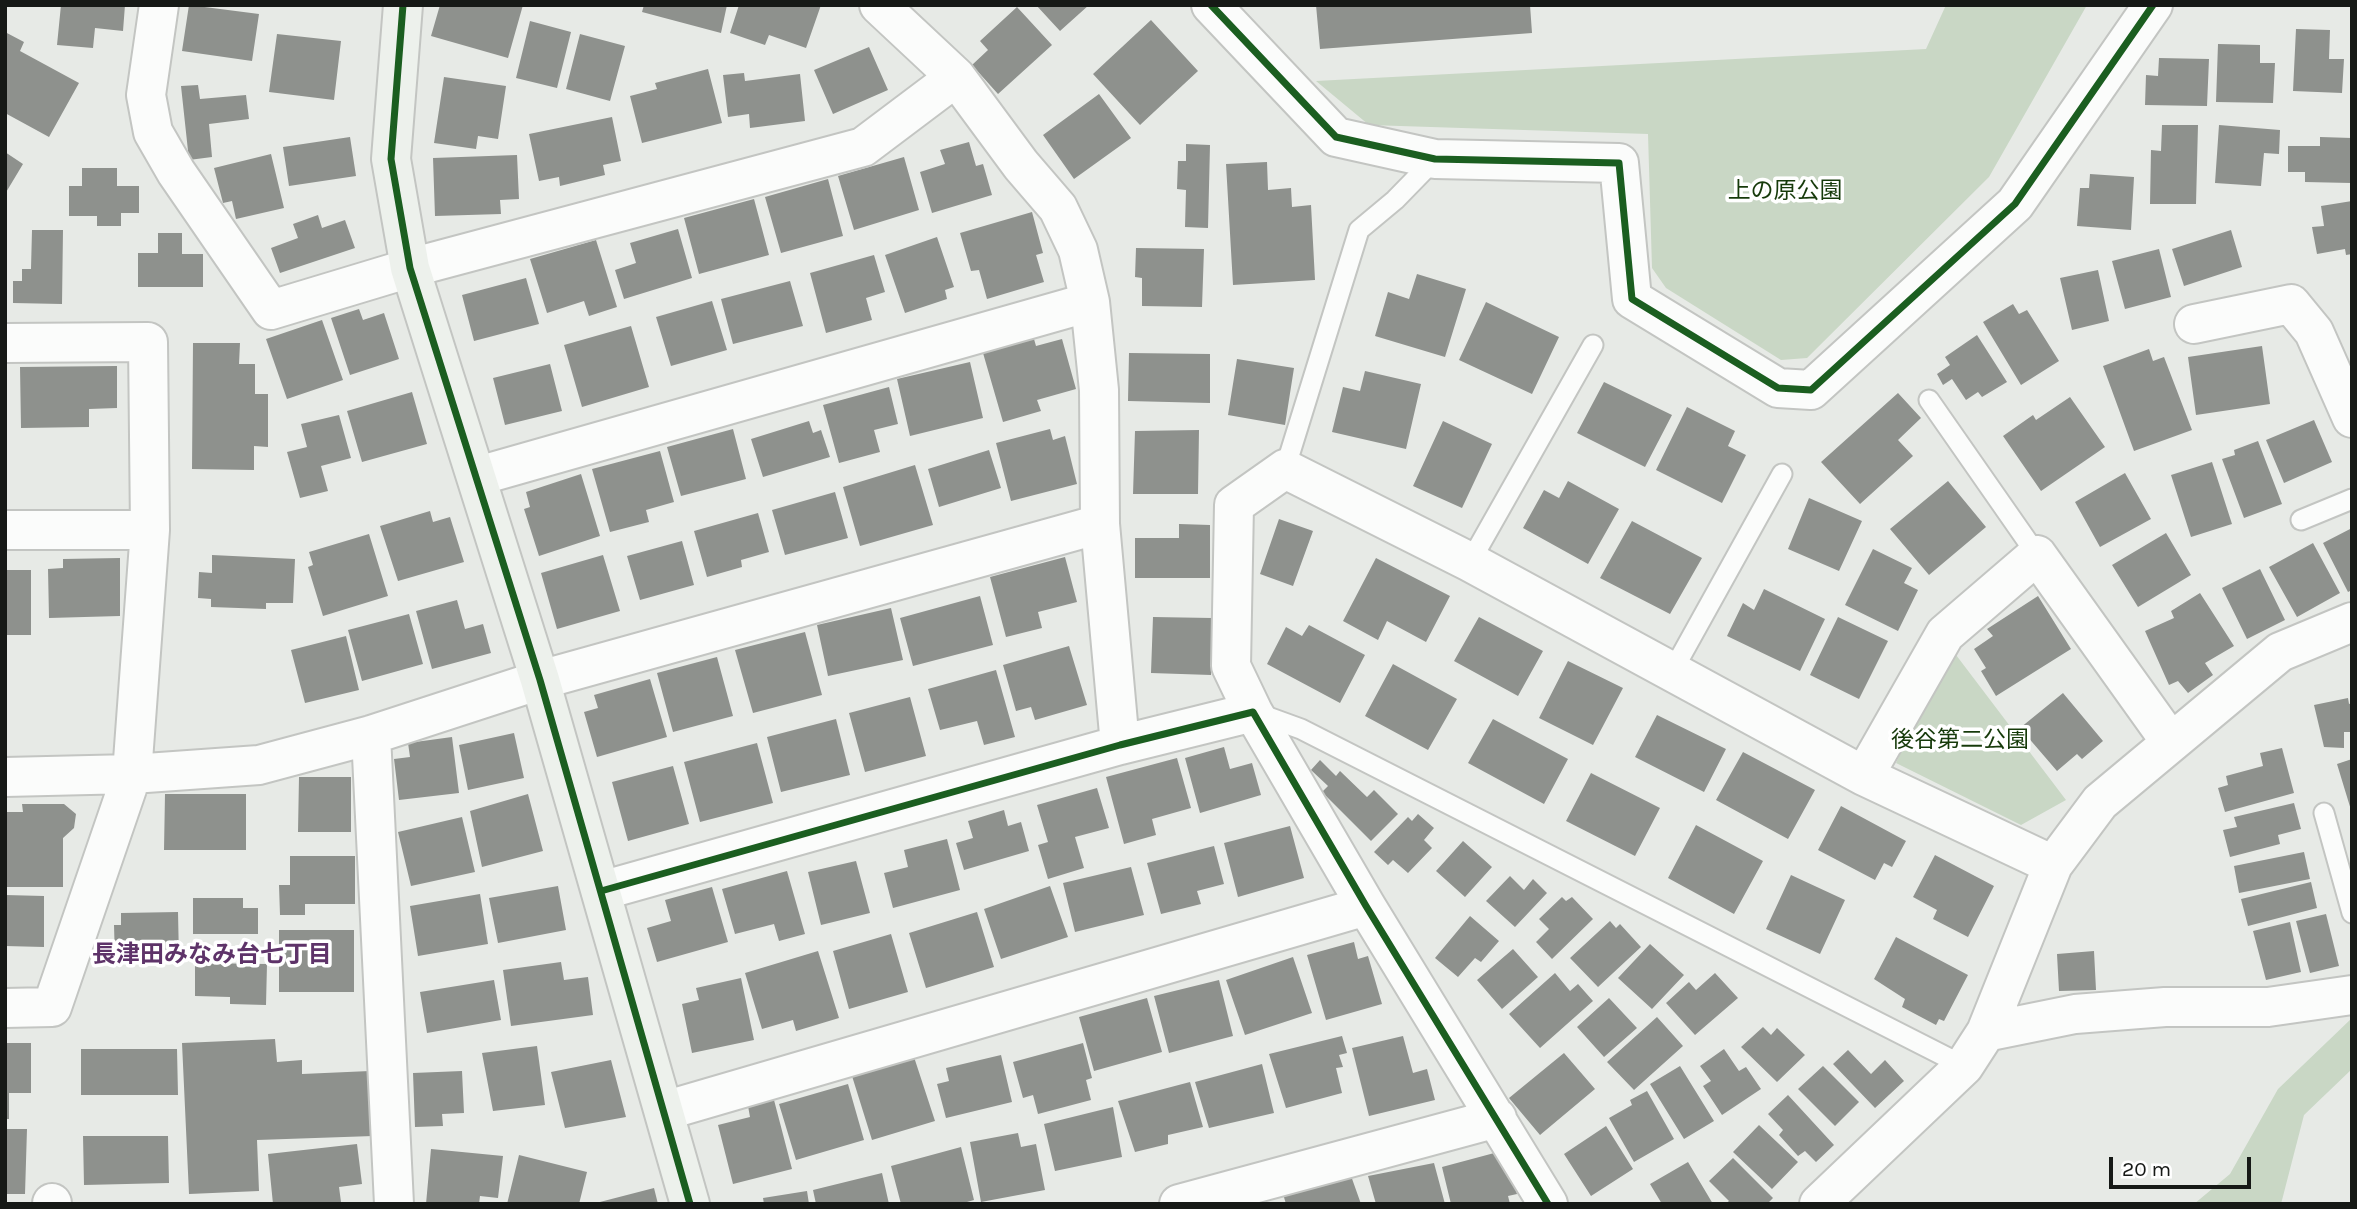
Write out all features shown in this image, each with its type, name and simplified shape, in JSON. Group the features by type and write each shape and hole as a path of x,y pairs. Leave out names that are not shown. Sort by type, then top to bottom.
{"street":[{"path":"159,5 146,95 153,132 176,172 271,310 411,268 863,147 956,77"},
{"path":"403,5 391,159 411,268 540,680 690,1204"},
{"path":"879,5 956,77 1021,165 1058,208 1078,250 1090,302 1099,390 1100,524 1120,744"},
{"path":"1211,5 1336,137 1435,159 1619,163 1632,299 1778,388 1811,390 2015,204 2153,5"},
{"path":"478,477 1090,302"},
{"path":"2194,324 2291,304 2314,332 2352,418"},
{"path":"5,343 148,342 150,530 132,774 52,1020 5,1008"},
{"path":"1548,1204 1366,906 1253,712 1231,666 1234,505 1285,469 1470,562 1864,776 2053,865"},
{"path":"5,777 132,774 259,765 371,735 540,680 1100,524"},
{"path":"5,530 150,530"},
{"path":"1864,776 1945,634 2037,555 2170,741"},
{"path":"1819,1204 1964,1066 1986,1032 2053,865 2100,802 2280,652 2352,622"},
{"path":"601,891 1120,744 1253,712"},
{"path":"371,735 394,1204"},
{"path":"664,1111 1366,906"},
{"path":"1986,1032 2075,1014 2165,1007 2268,1007 2352,995"},
{"path":"1179,1204 1497,1118"}],"lane":[{"path":"1285,469 1359,230 1395,200 1435,159"},
{"path":"1470,562 1593,345"},
{"path":"1929,400 2037,555"},
{"path":"1672,672 1782,474"},
{"path":"2301,520 2352,499"},
{"path":"1253,712 1301,729 1964,1066"},
{"path":"2325,813 2352,913"}],"green space":[{"name":"上の原公園","path":"1946,5 2087,5 1989,177 1807,358 1781,360 1666,288 1652,268 1648,134 1369,125 1316,81 1926,49"},
{"name":"後谷第二公園","path":"1950,647 2066,800 2021,825 1896,763"},
{"path":"2352,1018 2352,1069 2304,1115 2281,1204 2194,1204 2230,1174 2278,1089"}],"building":[{"path":"61,5 125,5 123,31 95,28 93,48 57,45"},
{"path":"189,5 259,14 252,61 182,51"},
{"path":"440,5 523,5 508,58 431,36"},
{"path":"644,5 727,5 721,33 642,12"},
{"path":"739,5 821,5 806,48 769,35 765,45 730,33"},
{"path":"1036,5 1089,5 1060,31"},
{"path":"1316,5 1530,5 1532,33 1320,49"},
{"path":"1017,7 1052,45 998,94 972,65 988,50 980,41"},
{"path":"1151,20 1198,71 1140,125 1093,74"},
{"path":"530,21 571,32 557,88 516,78"},
{"path":"2296,29 2330,30 2329,59 2344,59 2342,93 2293,91"},
{"path":"5,32 24,42 20,51 79,83 49,137 5,113"},
{"path":"277,34 341,41 334,100 269,92"},
{"path":"580,34 625,46 610,101 566,89"},
{"path":"2218,44 2260,45 2260,63 2275,63 2273,103 2216,102"},
{"path":"869,47 888,90 833,114 814,70"},
{"path":"2159,58 2209,59 2207,106 2145,105 2146,75 2158,76"},
{"path":"708,69 722,123 642,143 630,96 657,89 655,83"},
{"path":"744,73 745,81 800,74 805,121 750,128 749,114 728,117 723,75"},
{"path":"444,77 506,86 498,139 478,136 476,149 434,143"},
{"path":"198,85 200,99 246,95 249,119 209,124 212,157 189,160 181,86"},
{"path":"1099,94 1131,138 1074,179 1043,135"},
{"path":"612,117 621,161 603,165 605,175 560,186 559,177 539,181 529,134"},
{"path":"2162,125 2198,125 2196,204 2150,204 2151,150 2161,151"},
{"path":"2219,125 2280,130 2279,154 2264,153 2261,186 2215,183"},
{"path":"350,137 356,176 289,186 283,147"},
{"path":"2320,137 2352,138 2351,183 2305,182 2305,172 2288,172 2288,146 2320,146"},
{"path":"969,142 976,166 983,164 992,195 932,213 920,172 945,164 940,150"},
{"path":"1186,144 1210,145 1208,228 1185,227 1186,190 1177,189 1178,161 1186,161"},
{"path":"5,152 23,164 5,194"},
{"path":"271,154 284,208 236,219 232,201 223,203 214,168"},
{"path":"517,155 519,199 500,200 501,214 435,216 433,158"},
{"path":"904,157 919,210 854,230 838,176"},
{"path":"1267,162 1268,190 1291,188 1292,207 1311,205 1315,280 1233,285 1226,164"},
{"path":"82,168 117,168 117,186 139,186 139,213 121,213 121,226 97,226 97,216 69,216 69,186 82,186"},
{"path":"2090,174 2134,177 2131,230 2077,226 2080,188 2089,188"},
{"path":"828,179 843,236 781,253 765,197"},
{"path":"754,199 769,255 699,274 684,218"},
{"path":"2352,201 2352,254 2346,255 2345,249 2317,254 2312,227 2324,226 2321,206"},
{"path":"1032,212 1043,253 1036,255 1044,282 987,299 979,270 971,271 960,233"},
{"path":"318,215 322,228 345,220 355,248 280,273 271,248 298,238 293,224"},
{"path":"678,229 692,278 624,299 615,270 636,263 630,243"},
{"path":"32,230 63,230 62,304 13,303 13,281 22,281 22,269 31,269"},
{"path":"2231,230 2242,267 2184,286 2172,249"},
{"path":"158,233 182,233 182,254 203,254 203,287 138,287 138,253 158,253"},
{"path":"937,237 954,287 945,290 947,299 905,313 885,255"},
{"path":"596,240 617,307 589,316 584,301 547,313 530,259"},
{"path":"1136,248 1204,249 1202,307 1142,306 1142,278 1135,277"},
{"path":"2159,249 2171,297 2125,309 2112,261"},
{"path":"874,255 885,292 866,298 872,320 826,333 810,273"},
{"path":"2098,270 2109,321 2072,330 2060,278"},
{"path":"1417,274 1466,289 1445,357 1375,336 1388,292 1409,299"},
{"path":"526,278 539,324 474,341 462,295"},
{"path":"790,281 803,326 733,344 721,299"},
{"path":"712,301 727,350 671,366 656,317"},
{"path":"1486,302 1559,337 1532,394 1459,360"},
{"path":"2013,304 2019,314 2027,310 2059,361 2021,385 1983,322"},
{"path":"359,309 363,320 384,313 399,359 350,375 331,318"},
{"path":"322,320 343,380 287,399 266,339"},
{"path":"631,326 649,387 582,407 564,345"},
{"path":"1977,335 2007,382 1982,397 1978,392 1966,400 1952,379 1943,385 1937,374 1950,365 1945,357"},
{"path":"1034,339 1036,346 1062,339 1076,389 1037,400 1041,411 1003,422 983,353"},
{"path":"193,343 240,343 239,364 255,364 255,394 268,394 268,447 254,446 254,470 192,469"},
{"path":"2262,346 2270,404 2196,415 2188,357"},
{"path":"2149,349 2153,361 2164,357 2192,430 2134,451 2103,366"},
{"path":"1129,353 1210,354 1210,403 1128,401"},
{"path":"1237,359 1294,368 1285,425 1228,415"},
{"path":"970,362 983,418 910,436 897,379"},
{"path":"550,364 562,411 505,425 493,378"},
{"path":"117,366 117,408 89,409 89,427 21,428 20,367"},
{"path":"1365,371 1421,384 1406,449 1332,432 1343,387 1360,391"},
{"path":"1604,382 1672,415 1645,467 1577,433"},
{"path":"889,387 898,424 874,430 880,452 839,463 823,405"},
{"path":"412,392 427,444 362,462 347,411"},
{"path":"1898,393 1921,418 1898,440 1913,456 1860,504 1821,462"},
{"path":"2070,397 2105,447 2041,491 2003,436 2033,415 2036,420"},
{"path":"1687,407 1735,431 1728,446 1746,455 1722,503 1656,470"},
{"path":"339,415 351,458 321,466 328,491 300,498 287,452 307,447 301,424"},
{"path":"2314,420 2332,462 2284,483 2266,440"},
{"path":"809,421 813,433 821,430 830,457 763,477 751,439"},
{"path":"1443,421 1492,444 1462,508 1413,486"},
{"path":"733,429 746,479 681,496 667,447"},
{"path":"1050,429 1053,440 1065,436 1077,484 1011,501 996,443"},
{"path":"1199,430 1198,494 1133,494 1135,431"},
{"path":"2258,441 2282,504 2244,518 2222,459 2235,455 2234,450"},
{"path":"989,450 1001,488 939,507 928,469"},
{"path":"660,451 674,502 646,510 649,522 610,532 592,469"},
{"path":"2212,462 2232,524 2191,537 2171,475"},
{"path":"915,465 933,525 860,546 843,487"},
{"path":"2125,473 2151,519 2100,547 2075,502"},
{"path":"581,474 600,536 539,556 524,509 530,507 526,492"},
{"path":"1568,481 1619,509 1588,564 1523,528 1544,490 1559,498"},
{"path":"1948,481 1986,527 1929,575 1890,529"},
{"path":"835,492 848,538 785,555 772,510"},
{"path":"1809,498 1862,521 1839,571 1788,549"},
{"path":"430,511 433,522 450,517 464,562 398,581 380,526"},
{"path":"758,513 769,552 741,560 742,567 707,577 694,531"},
{"path":"1279,519 1313,531 1293,586 1260,574"},
{"path":"1632,521 1702,558 1670,614 1600,578"},
{"path":"1179,524 1210,525 1210,578 1135,578 1135,538 1179,538"},
{"path":"2352,528 2352,590 2348,592 2323,543"},
{"path":"2166,533 2191,575 2138,607 2112,565"},
{"path":"369,534 388,596 323,616 308,567 313,565 309,552"},
{"path":"682,541 694,585 640,600 627,556"},
{"path":"2313,543 2340,593 2297,617 2269,567"},
{"path":"1873,549 1912,568 1904,583 1918,590 1898,631 1845,605"},
{"path":"212,555 295,559 293,603 266,603 266,609 211,607 211,599 198,598 199,572 212,573"},
{"path":"603,555 620,611 557,629 541,573"},
{"path":"1065,557 1077,602 1038,612 1042,628 1006,637 990,577"},
{"path":"120,558 120,616 49,618 48,569 63,568 63,559"},
{"path":"1376,558 1450,596 1426,642 1387,621 1378,640 1343,621"},
{"path":"2260,569 2285,620 2247,639 2222,588"},
{"path":"5,570 31,570 31,635 5,635"},
{"path":"1764,589 1825,619 1800,671 1727,636 1743,603 1754,610"},
{"path":"2200,593 2234,646 2205,663 2213,675 2188,693 2178,681 2169,685 2145,631 2174,618 2171,611"},
{"path":"980,596 993,645 913,666 900,618"},
{"path":"2038,596 2071,649 1996,696 1981,671 1986,668 1974,649 1993,636 1987,629"},
{"path":"457,600 465,629 483,624 491,653 432,669 416,611"},
{"path":"891,608 903,660 828,676 817,625"},
{"path":"409,614 423,664 362,681 348,630"},
{"path":"1153,617 1212,618 1211,675 1151,673"},
{"path":"1479,617 1543,651 1518,696 1454,661"},
{"path":"1838,617 1888,641 1859,699 1810,675"},
{"path":"1309,625 1365,655 1340,703 1267,664 1286,627 1302,636"},
{"path":"805,632 822,695 753,713 735,650"},
{"path":"346,636 359,690 305,703 291,650"},
{"path":"1069,646 1087,705 1035,720 1031,707 1016,711 1003,665"},
{"path":"717,657 733,716 673,732 657,673"},
{"path":"1568,661 1623,688 1593,745 1539,718"},
{"path":"1393,664 1457,699 1428,750 1365,716"},
{"path":"996,670 1015,737 984,745 977,721 940,730 928,689"},
{"path":"650,679 667,737 597,757 584,712 598,708 594,695"},
{"path":"2063,693 2103,741 2082,759 2077,754 2057,771 2020,728"},
{"path":"910,697 926,756 865,772 849,713"},
{"path":"2348,698 2349,704 2352,703 2352,732 2344,732 2344,748 2324,747 2314,705"},
{"path":"1657,715 1726,749 1704,792 1635,757"},
{"path":"836,719 850,775 781,792 767,737"},
{"path":"1493,719 1568,759 1544,804 1468,763"},
{"path":"514,733 524,778 468,790 459,745"},
{"path":"452,737 459,793 399,800 394,759 410,757 408,743"},
{"path":"757,743 773,803 700,822 684,762"},
{"path":"1224,747 1230,769 1252,763 1261,795 1200,813 1185,758"},
{"path":"2282,748 2294,793 2225,812 2218,788 2228,785 2226,776 2263,766 2260,753"},
{"path":"1743,752 1815,790 1788,839 1716,800"},
{"path":"1177,758 1191,808 1152,819 1156,835 1124,844 1106,777"},
{"path":"2352,759 2352,810 2351,810 2337,764"},
{"path":"1320,760 1336,776 1340,771 1367,797 1374,790 1398,814 1371,841 1322,792 1328,786 1311,770"},
{"path":"673,766 689,824 628,841 612,782"},
{"path":"1591,773 1660,808 1635,856 1566,821"},
{"path":"299,777 351,777 351,832 298,832"},
{"path":"1097,788 1109,828 1075,837 1084,868 1048,879 1038,845 1048,842 1037,805"},
{"path":"165,794 246,794 246,850 164,850"},
{"path":"528,794 543,851 482,867 470,811"},
{"path":"2294,803 2301,829 2278,835 2280,844 2230,857 2223,830 2237,827 2234,817"},
{"path":"22,804 64,804 76,814 74,828 63,838 63,887 5,887 5,812 23,812"},
{"path":"1841,806 1906,841 1892,867 1884,863 1875,880 1818,850"},
{"path":"1004,810 1008,826 1021,822 1029,851 964,870 956,843 973,838 968,821"},
{"path":"1418,814 1434,828 1424,840 1432,848 1408,873 1393,860 1388,865 1374,852 1408,817 1412,821"},
{"path":"462,817 475,872 411,886 398,832"},
{"path":"1696,825 1763,861 1734,914 1668,878"},
{"path":"1290,826 1304,878 1238,897 1224,843"},
{"path":"947,839 960,890 893,908 884,873 908,867 904,850"},
{"path":"1463,841 1492,867 1465,897 1436,871"},
{"path":"1214,846 1224,884 1197,891 1201,904 1161,914 1147,863"},
{"path":"2304,852 2310,879 2239,893 2234,866"},
{"path":"1935,855 1994,886 1968,937 1933,919 1937,910 1913,897"},
{"path":"290,856 355,856 355,904 305,904 305,915 280,915 279,885 290,885"},
{"path":"856,861 870,913 821,925 808,872"},
{"path":"1131,867 1144,915 1075,932 1063,883"},
{"path":"787,871 805,934 779,941 774,924 735,934 722,889"},
{"path":"1791,875 1845,900 1820,954 1766,929"},
{"path":"1510,876 1524,890 1533,879 1547,893 1515,927 1486,901"},
{"path":"2311,882 2317,908 2248,926 2241,899"},
{"path":"558,886 566,930 498,943 489,898"},
{"path":"1050,886 1068,937 1001,959 984,909"},
{"path":"712,887 728,942 657,962 647,928 671,921 665,900"},
{"path":"480,894 488,944 418,956 410,906"},
{"path":"5,895 44,896 44,947 5,946"},
{"path":"1562,897 1566,901 1572,897 1593,919 1552,959 1536,942 1549,929 1539,919"},
{"path":"193,898 243,898 243,908 258,908 258,934 193,934"},
{"path":"178,912 179,959 115,960 114,925 121,925 121,913"},
{"path":"977,912 994,967 926,988 909,933"},
{"path":"2326,914 2339,966 2310,973 2296,921"},
{"path":"1470,916 1499,941 1481,962 1475,958 1458,977 1435,958"},
{"path":"1610,921 1616,928 1620,924 1641,947 1598,987 1570,958"},
{"path":"2290,922 2301,972 2266,980 2253,931"},
{"path":"279,930 354,930 354,992 279,992"},
{"path":"891,934 908,992 849,1009 833,951"},
{"path":"1896,937 1968,975 1944,1021 1939,1019 1936,1025 1902,1007 1905,999 1874,979"},
{"path":"1354,942 1358,959 1368,956 1382,1004 1326,1020 1307,955"},
{"path":"1650,944 1684,975 1652,1009 1618,978"},
{"path":"1513,949 1538,977 1502,1009 1477,980"},
{"path":"818,951 839,1018 796,1031 793,1020 762,1029 745,973"},
{"path":"2094,951 2096,990 2059,991 2057,954"},
{"path":"1293,957 1312,1013 1245,1035 1226,980"},
{"path":"561,962 564,980 588,977 593,1015 511,1026 503,970"},
{"path":"195,963 267,964 266,1005 230,1004 230,997 195,996"},
{"path":"1555,973 1570,991 1578,984 1593,1001 1540,1048 1509,1014"},
{"path":"1715,973 1738,998 1695,1035 1666,1003 1689,982 1696,990"},
{"path":"741,978 754,1040 692,1053 682,1004 699,1000 696,988"},
{"path":"494,980 501,1020 427,1033 420,992"},
{"path":"1219,980 1233,1036 1169,1053 1154,996"},
{"path":"1147,998 1162,1052 1094,1071 1079,1017"},
{"path":"1609,998 1637,1028 1604,1057 1577,1027"},
{"path":"1657,1017 1683,1046 1634,1090 1607,1062"},
{"path":"1763,1027 1771,1035 1777,1028 1805,1055 1777,1082 1741,1047"},
{"path":"1342,1036 1347,1053 1339,1055 1343,1067 1336,1068 1342,1093 1286,1108 1269,1054"},
{"path":"1403,1036 1413,1073 1427,1069 1435,1100 1369,1116 1352,1048"},
{"path":"275,1039 277,1062 302,1060 302,1074 370,1071 373,1136 257,1140 259,1191 189,1194 182,1043"},
{"path":"5,1043 31,1043 31,1093 9,1093 9,1119 5,1119"},
{"path":"1083,1043 1092,1078 1086,1080 1091,1100 1038,1114 1033,1095 1023,1098 1013,1062"},
{"path":"537,1046 545,1105 493,1111 482,1053"},
{"path":"81,1049 177,1049 178,1095 81,1095"},
{"path":"1724,1049 1739,1071 1746,1067 1761,1089 1722,1115 1703,1086 1711,1081 1700,1066"},
{"path":"1848,1050 1871,1074 1885,1060 1904,1081 1875,1108 1833,1064"},
{"path":"1564,1053 1595,1089 1540,1135 1509,1098"},
{"path":"1001,1055 1012,1102 946,1118 937,1084 949,1081 946,1068"},
{"path":"914,1057 935,1121 872,1140 852,1076"},
{"path":"611,1060 626,1117 565,1128 551,1072"},
{"path":"1262,1064 1274,1113 1209,1128 1195,1082"},
{"path":"1680,1066 1714,1121 1684,1139 1650,1084"},
{"path":"1823,1066 1859,1102 1835,1126 1798,1089"},
{"path":"462,1071 464,1113 442,1114 443,1126 415,1127 413,1073"},
{"path":"1190,1082 1203,1127 1168,1135 1168,1144 1135,1152 1118,1101"},
{"path":"848,1084 864,1140 796,1160 779,1104"},
{"path":"1647,1091 1674,1139 1634,1162 1609,1118 1632,1105 1630,1100"},
{"path":"1788,1095 1834,1145 1816,1162 1805,1151 1798,1156 1779,1135 1783,1130 1768,1114"},
{"path":"774,1100 792,1169 733,1184 718,1125 750,1117 748,1106"},
{"path":"1113,1107 1122,1157 1055,1171 1044,1124"},
{"path":"1759,1125 1798,1162 1772,1189 1733,1152"},
{"path":"1606,1126 1633,1169 1591,1196 1564,1154"},
{"path":"5,1129 27,1129 25,1194 5,1194"},
{"path":"1018,1133 1021,1147 1036,1144 1045,1190 981,1202 970,1142"},
{"path":"83,1136 168,1136 169,1183 84,1185"},
{"path":"357,1144 362,1184 339,1187 341,1202 273,1204 268,1154"},
{"path":"961,1147 974,1200 960,1204 901,1204 891,1166"},
{"path":"431,1149 503,1156 498,1198 480,1196 479,1204 426,1204"},
{"path":"1498,1152 1511,1169 1517,1194 1508,1196 1510,1204 1451,1204 1442,1167"},
{"path":"519,1155 587,1172 579,1204 507,1204"},
{"path":"1733,1158 1773,1198 1767,1204 1725,1204 1729,1201 1709,1181"},
{"path":"1688,1162 1713,1204 1662,1204 1650,1184"},
{"path":"1434,1163 1445,1204 1376,1204 1368,1176"},
{"path":"882,1173 889,1204 816,1204 813,1190"},
{"path":"1350,1173 1361,1204 1286,1204 1283,1194"},
{"path":"654,1188 658,1204 596,1204 596,1203"},
{"path":"807,1191 809,1204 764,1204 763,1198"}],"cycle path":[{"path":"403,5 391,159 410,268 540,680 690,1204"},
{"path":"1211,5 1336,137 1435,159 1619,163 1632,299 1778,388 1811,390 2015,204 2153,5"},
{"path":"601,891 1120,745 1253,712 1366,906 1548,1204"}],"district":[{"name":"長津田みなみ台七丁目","path":"212,955"}]}
